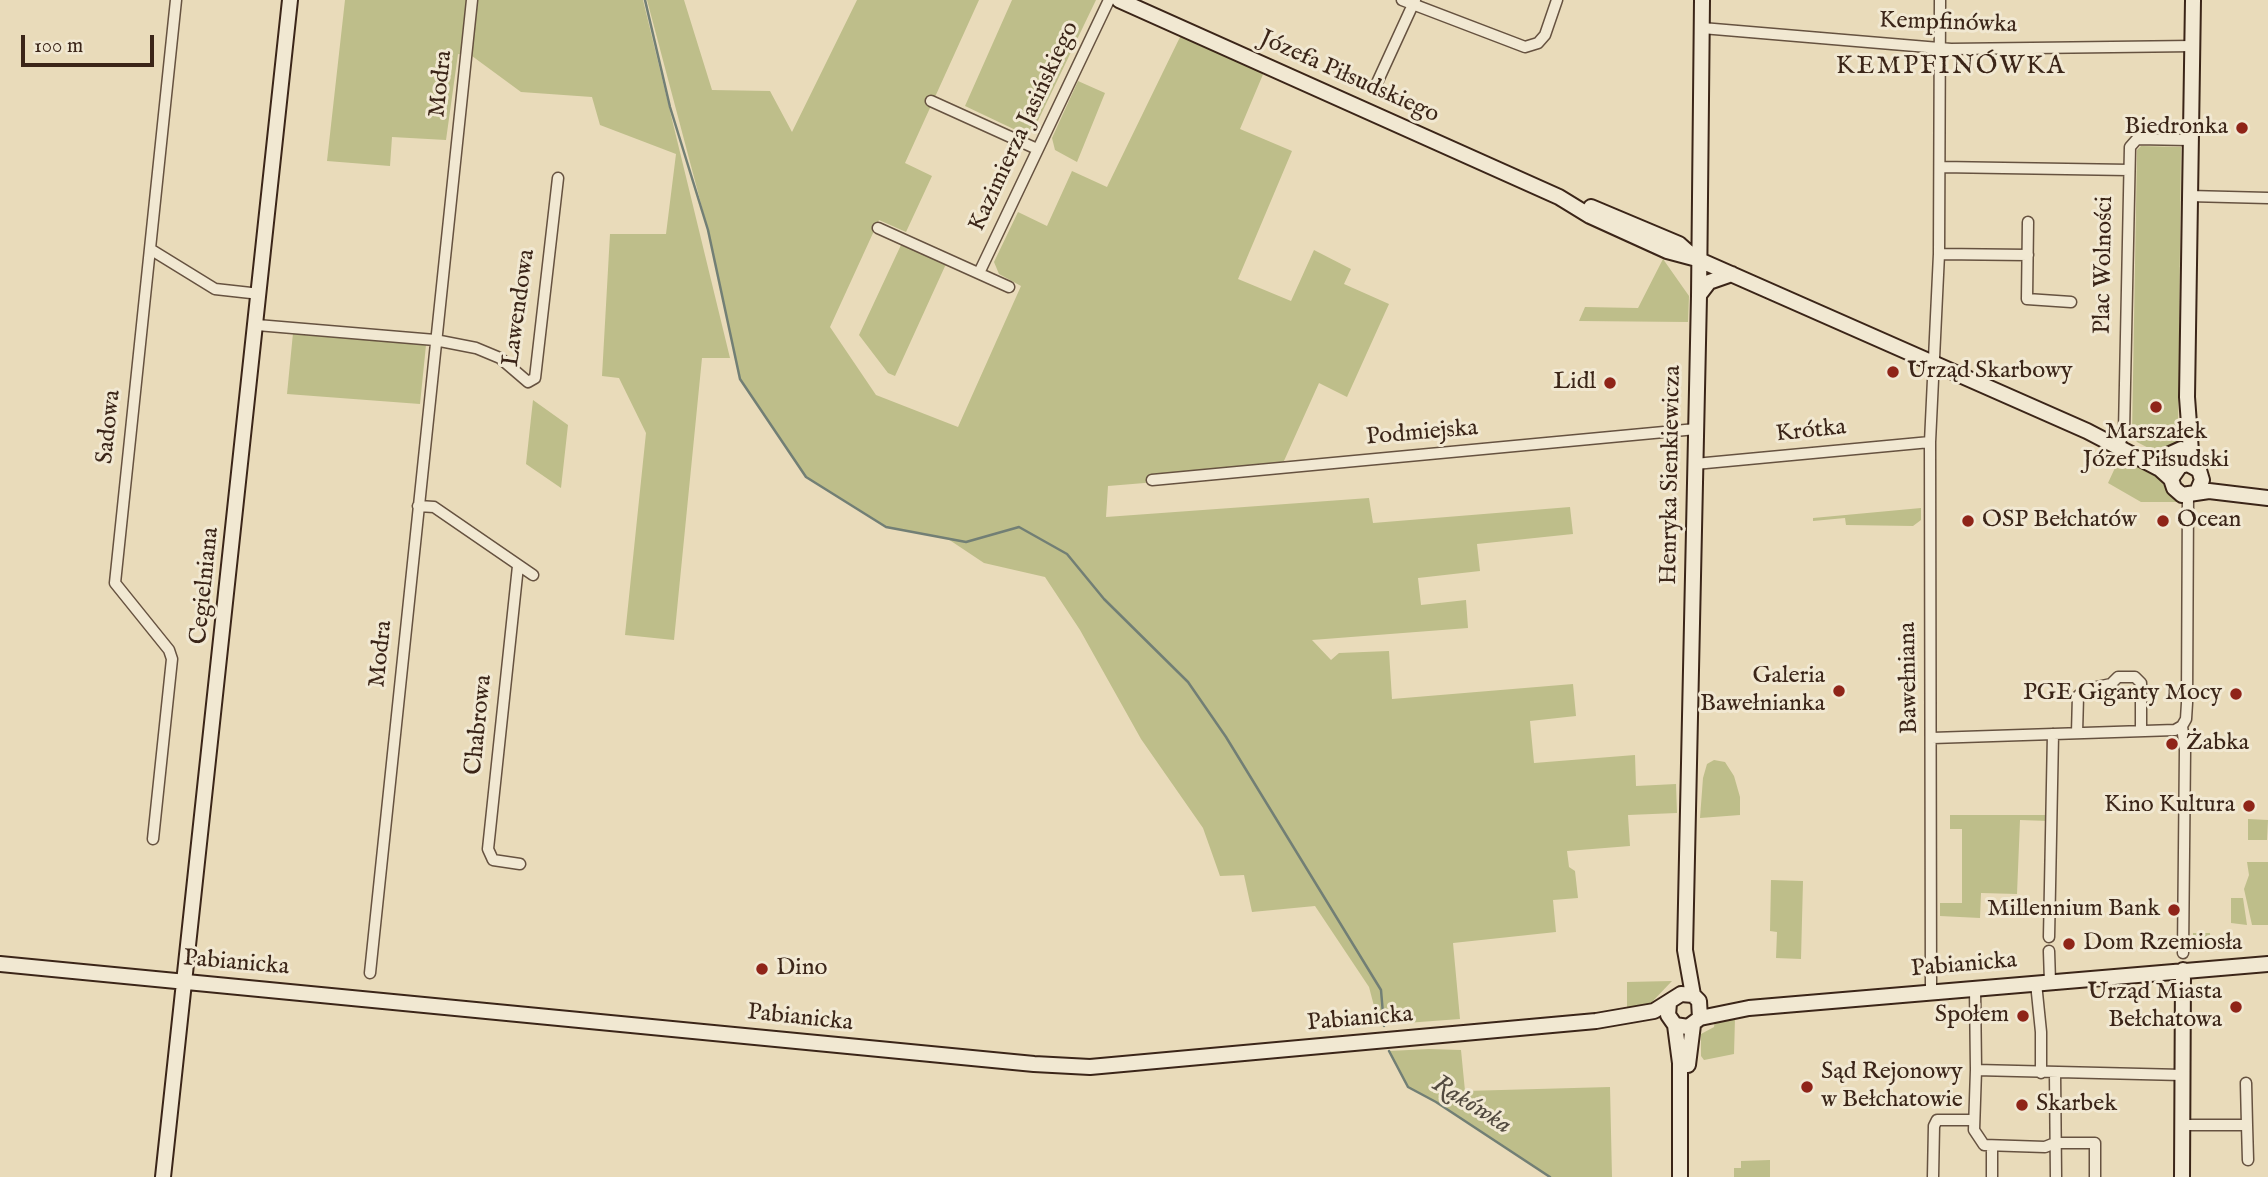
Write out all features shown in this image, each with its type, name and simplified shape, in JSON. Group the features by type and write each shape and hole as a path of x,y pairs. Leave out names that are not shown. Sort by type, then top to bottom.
{"street":[{"name":"Sadowa","path":"153,839 172,659 169,650 115,583 176,0"},
{"name":"Cegielniana","path":"163,1177 187,982 290,0"},
{"name":"Modra","path":"370,973 472,0"},
{"name":"Kazimierza Jasińskiego","path":"979,273 1109,0"},
{"name":"Józefa Piłsudskiego","path":"1119,0 1559,197 1595,208 1697,259 2119,446 2185,465"},
{"path":"1402,0 1414,2 1511,44 1529,47 1545,35 1557,0"},
{"name":"Henryka Sienkiewicza","path":"1680,1171 1680,1063 1672,1000 1685,950 1699,295 1697,259 1702,0"},
{"name":"Bawełniana","path":"1931,992 1930,442 1941,167 1940,0"},
{"path":"2171,478 2185,465 2193,0"},
{"path":"1376,85 1414,2"},
{"name":"Kempfinówka","path":"1702,28 1941,49 2193,46"},
{"path":"931,101 1037,149"},
{"name":"Plac Wolności","path":"2119,446 2124,431 2130,147 2137,139 2190,140"},
{"path":"1941,167 2129,170"},
{"name":"Lawendowa","path":"436,340 476,348 500,358 528,382 535,378 558,178"},
{"path":"2189,196 2268,198"},
{"path":"2028,222 2027,299 2071,302"},
{"path":"878,228 1009,287"},
{"path":"1698,234 1673,248 1688,267 1699,295"},
{"path":"150,249 215,289 260,294"},
{"path":"1939,254 2028,255"},
{"path":"1699,295 1709,282 1732,274"},
{"path":"257,325 436,340"},
{"path":"2187,397 2181,449 2185,465 2212,483 2268,498"},
{"name":"Podmiejska","path":"1152,480 1696,429"},
{"name":"Krótka","path":"1695,464 1930,442"},
{"name":"Józefa Piłsudskiego","path":"2119,446 2171,478 2177,492 2192,494"},
{"path":"2159,459 2181,449"},
{"path":"1932,738 2175,730 2182,726 2186,719 2187,703 2192,494 2202,477"},
{"path":"2192,494 2268,498"},
{"path":"418,506 434,507 533,575"},
{"name":"Chabrowa","path":"518,566 488,849 493,860 520,863"},
{"path":"2077,733 2078,696 2087,688 2111,684 2118,677 2135,677 2140,683 2141,730"},
{"path":"2182,726 2185,750 2183,953"},
{"path":"2049,937 2053,734"},
{"name":"Henryka Sienkiewicza","path":"1680,1171 1696,1021 1696,998 1685,950"},
{"path":"2041,1073 2043,982 2049,951"},
{"name":"Pabianicka","path":"0,964 1020,1063 1090,1067 1596,1021 1644,1014 1672,1000 1696,998 1749,1008"},
{"name":"Pabianicka","path":"1596,1021 1673,1023 1696,1021 1749,1008 2268,964"},
{"path":"2182,1177 2183,970"},
{"path":"1975,988 1974,1119 1977,1137 1984,1145 1992,1146 2045,1147 2055,1143 2095,1143 2095,1177"},
{"path":"1976,1070 2182,1075"},
{"path":"2055,1073 2056,1177"},
{"path":"2246,1083 2248,1160"},
{"path":"1933,1177 1934,1126 1937,1120 1974,1119"},
{"path":"2182,1125 2247,1125"},
{"path":"1992,1146 1992,1177"}],"green space":[{"path":"345,0 643,0 730,358 702,358 674,640 625,635 646,433 619,378 602,376 610,234 666,234 676,154 600,125 592,97 521,92 472,56 458,54 446,140 392,137 390,166 327,161"},
{"path":"647,0 684,0 712,90 770,91 792,132 857,0 979,0 905,163 932,176 906,232 879,220 830,327 876,395 958,427 1021,286 999,274 994,262 1018,212 1047,226 1072,171 1107,187 1181,35 1264,72 1240,129 1292,151 1238,279 1291,301 1314,250 1351,269 1344,284 1389,304 1347,397 1319,383 1279,472 1108,486 1106,517 1369,498 1373,523 1570,507 1573,534 1477,544 1480,571 1418,578 1421,605 1466,600 1468,628 1312,640 1331,660 1339,653 1389,651 1392,699 1573,684 1576,716 1530,721 1534,763 1635,755 1636,786 1676,784 1677,813 1628,815 1630,846 1567,851 1569,867 1575,871 1578,898 1553,900 1556,932 1453,943 1460,1019 1379,1025 1369,987 1315,906 1252,912 1244,875 1220,876 1203,828 1141,739 1080,630 1045,577 984,563 948,539 886,527 806,477 740,379 708,230"},
{"path":"1012,0 1096,0 1033,131 1022,133 965,106"},
{"path":"1078,81 1105,93 1077,162 1055,150 1052,138"},
{"path":"2141,146 2181,147 2178,438 2175,445 2160,454 2137,442 2132,435 2137,150"},
{"path":"901,245 946,264 895,376 888,373 859,335"},
{"path":"1663,259 1689,296 1688,322 1579,321 1585,307 1638,308"},
{"path":"293,333 426,345 420,404 287,394"},
{"path":"533,400 568,425 561,488 526,464"},
{"path":"2120,457 2152,470 2178,502 2141,502 2108,483"},
{"path":"1921,508 1921,520 1913,526 1846,525 1845,518 1813,521 1813,518"},
{"path":"1714,760 1725,762 1734,776 1740,797 1740,815 1700,818 1703,778 1707,764"},
{"path":"1950,815 2049,815 2049,821 2020,820 2017,894 1981,893 1980,918 1940,916 1940,903 1962,903 1962,829 1950,829"},
{"path":"2248,819 2268,820 2267,840 2248,840"},
{"path":"2247,862 2268,862 2268,925 2252,925 2244,889 2249,875"},
{"path":"1771,880 1803,881 1801,959 1776,958 1777,932 1770,931"},
{"path":"2231,898 2243,898 2247,925 2231,923"},
{"path":"2193,933 2210,933 2210,950 2186,952 2193,949"},
{"path":"1672,981 1651,1003 1627,1008 1627,982"},
{"path":"1735,1018 1734,1054 1704,1060 1701,1056 1701,1034 1714,1027 1715,1020"},
{"path":"1461,1050 1465,1091 1610,1087 1612,1177 1550,1177 1437,1102 1408,1087 1389,1051"},
{"path":"1770,1160 1770,1177 1734,1177 1734,1168 1741,1168 1741,1161"}],"waterway":[{"path":"645,0 670,107 708,230 740,379 806,477 886,527 966,542 1019,527 1067,554 1104,599 1188,682 1226,737 1381,990 1384,1026"},
{"name":"Rakówka","path":"1389,1051 1408,1087 1436,1102 1550,1177"}],"place":[{"name":"Biedronka","path":"2242,128"},
{"name":"Urząd Skarbowy","path":"1893,372"},
{"name":"Lidl","path":"1610,383"},
{"name":"Marszałek Józef Piłsudski","path":"2156,407"},
{"name":"OSP Bełchatów","path":"1968,521"},
{"name":"Ocean","path":"2163,521"},
{"name":"Galeria Bawełnianka","path":"1839,691"},
{"name":"PGE Giganty Mocy","path":"2236,694"},
{"name":"Żabka","path":"2172,744"},
{"name":"Kino Kultura","path":"2249,806"},
{"name":"Millennium Bank","path":"2174,910"},
{"name":"Dom Rzemiosła","path":"2069,944"},
{"name":"Dino","path":"762,969"},
{"name":"Urząd Miasta Bełchatowa","path":"2236,1007"},
{"name":"Społem","path":"2023,1016"},
{"name":"Sąd Rejonowy w Bełchatowie","path":"1807,1087"},
{"name":"Skarbek","path":"2022,1105"}],"district":[{"name":"KEMPFINÓWKA","path":"1951,68"}]}
